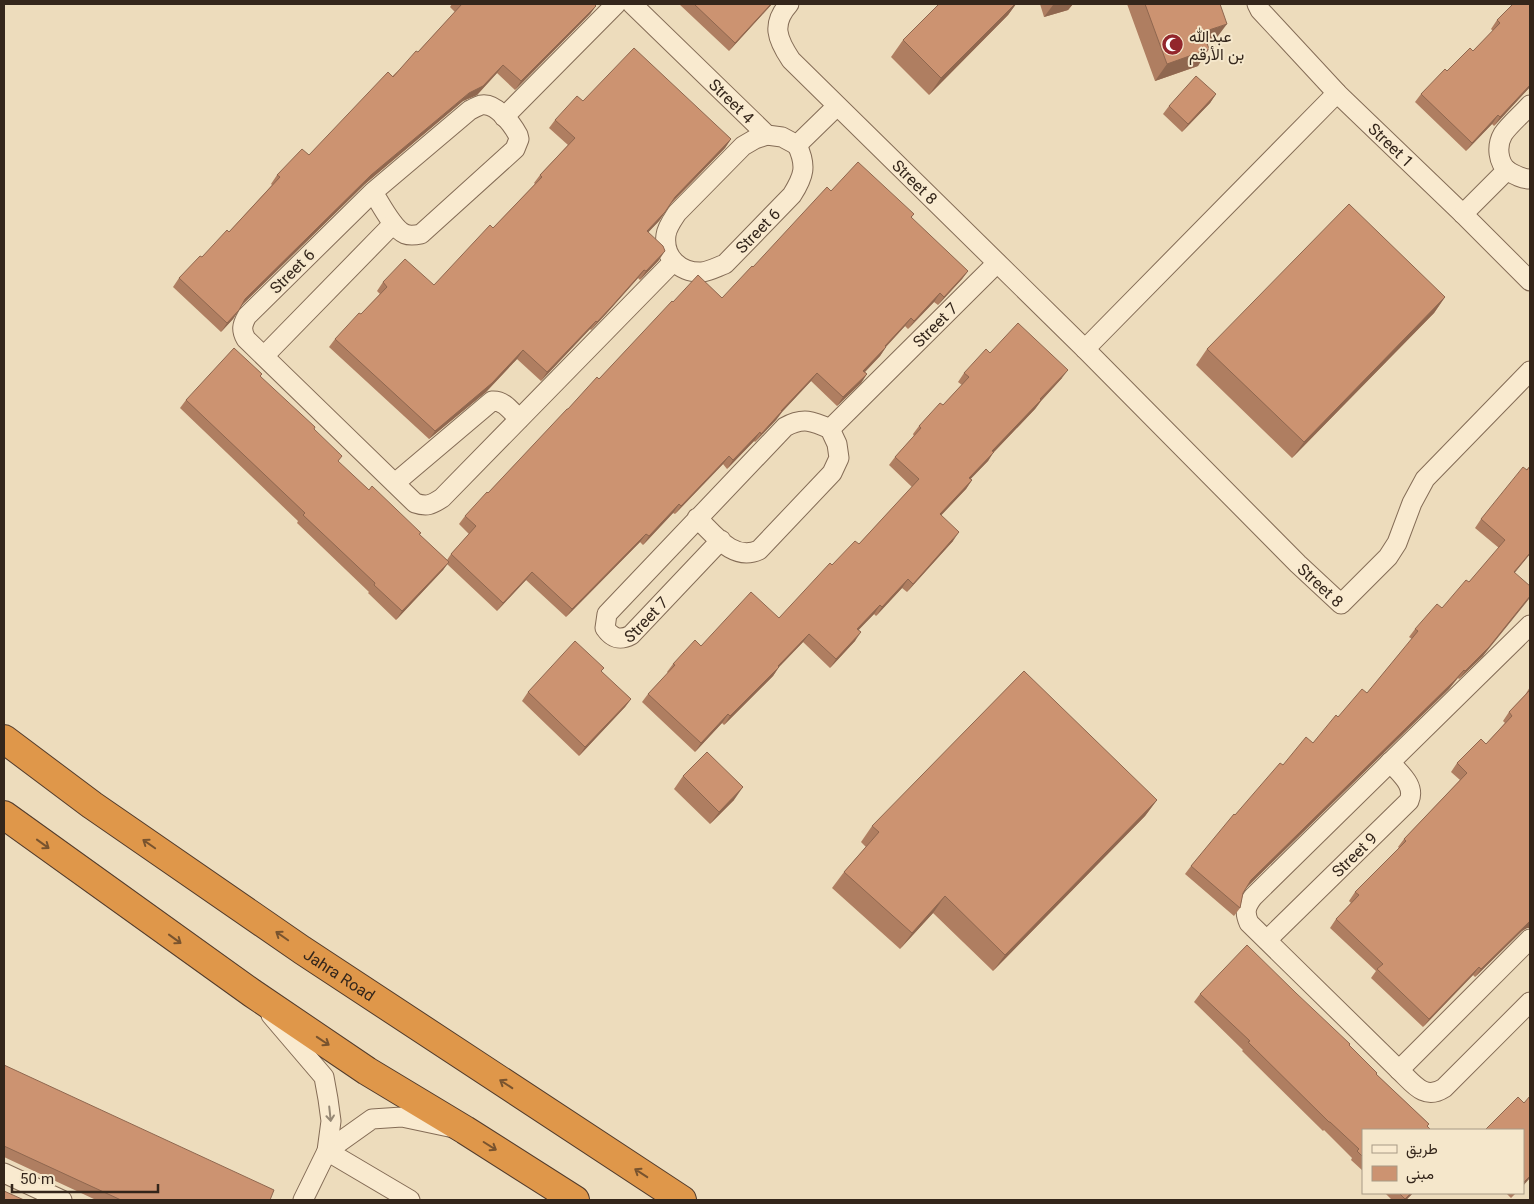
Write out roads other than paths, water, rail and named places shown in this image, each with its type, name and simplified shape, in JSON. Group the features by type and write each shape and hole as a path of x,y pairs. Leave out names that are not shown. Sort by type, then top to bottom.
{"highway":[{"name":"Jahra Road","path":"4,739 92,805 294,944 682,1200"},
{"path":"4,815 252,993 367,1071 465,1130 575,1200"}],"street":[{"path":"504,117 616,4"},
{"name":"Street 4","path":"632,4 767,135 782,137 797,145"},
{"name":"Street 8","path":"789,4 781,12 777,28 781,45 791,60 1084,349 1298,564 1341,604 1388,557 1397,543 1412,503 1424,479 1530,371"},
{"name":"Street 1","path":"1256,4 1337,93 1530,281"},
{"path":"1084,349 1337,93"},
{"name":"Street 6","path":"373,192 402,233 407,235 421,234 515,149 519,139 518,135 494,107 480,105 470,110 373,192 247,316 243,324 242,331 246,339 415,503 423,506 433,504 442,498 673,262 687,270 701,272 724,264 796,189 804,171 803,158 797,145"},
{"path":"1530,105 1503,135 1499,145 1499,159 1506,170 1519,177 1530,179"},
{"path":"797,145 837,106"},
{"path":"673,262 668,252 666,235 676,213 743,146 767,135"},
{"path":"1463,214 1506,170"},
{"path":"264,356 394,224"},
{"name":"Street 7","path":"721,540 631,635 621,639 609,634 604,623 607,614 785,427 803,420 830,429 997,263"},
{"path":"395,483 492,401 504,404 520,419"},
{"path":"697,518 733,551 743,554 759,550 832,473 839,458 837,444 830,429"},
{"path":"1530,624 1248,903 1245,911 1250,923 1399,1070 1424,1092 1431,1094 1444,1088 1530,1002"},
{"name":"Street 9","path":"1267,940 1409,801 1412,796 1408,783 1390,762"},
{"path":"1399,1070 1530,939"},
{"path":"252,993 324,1076 331,1121 327,1151 304,1200"},
{"path":"327,1151 372,1119 402,1117 465,1130"},
{"path":"327,1151 410,1200"},
{"path":"4,1174 62,1200"}],"place":[{"name":"عبدالله بن الأرقم","path":"1173,45"}]}
